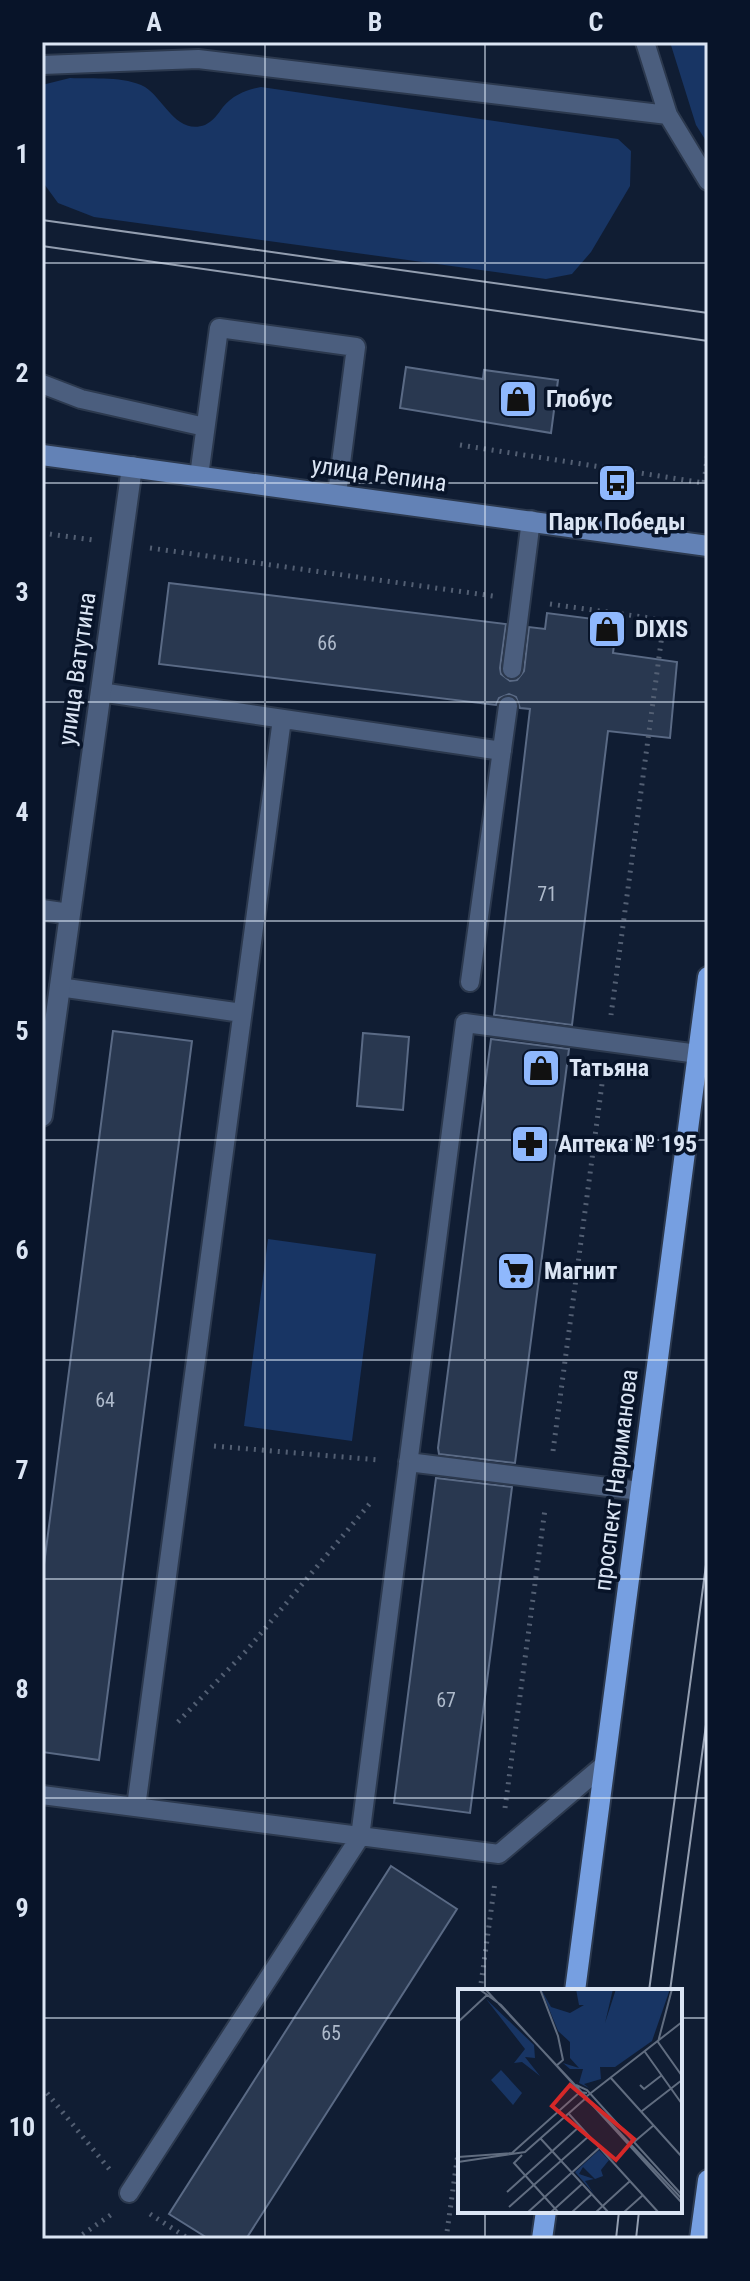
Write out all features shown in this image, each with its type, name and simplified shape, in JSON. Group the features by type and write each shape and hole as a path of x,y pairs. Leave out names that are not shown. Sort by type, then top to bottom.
{"main road":[{"name":"проспект Нариманова","path":"575,1989 708,977"},
{"path":"700,2239 708,2180"},
{"path":"542,2239 546,2213"}],"street":[{"name":"улица Репина","path":"42,455 708,546"},
{"name":"улица Ватутина","path":"42,1116 132,467"},
{"path":"42,910 69,914"}],"lane":[{"path":"645,42 668,115 708,181"},
{"path":"42,65 198,59 668,115"},
{"path":"199,476 219,328 356,347 337,494"},
{"path":"42,384 81,399 205,427"},
{"path":"512,669 531,520"},
{"path":"100,692 502,751"},
{"path":"470,982 508,706"},
{"path":"136,1807 282,719"},
{"path":"59,987 242,1013"},
{"path":"127,2196 360,1837 465,1023 698,1054"},
{"path":"408,1462 640,1491"},
{"path":"42,1795 499,1854 605,1764"}],"path":[{"path":"460,445 704,483 708,451"},
{"path":"160,549 664,620 480,1989"},
{"path":"185,1444 408,1462"},
{"path":"143,1760 247,1650 408,1462"},
{"path":"42,2087 127,2196 189,2239"},
{"path":"446,2239 458,2153"},
{"path":"76,2239 119,2209 127,2196"}],"shaded area":[{"path":"670,42 708,42 708,144 696,125"},
{"path":"70,78 137,83 152,92 178,121 195,127 205,125 235,96 261,87 618,139 631,151 630,186 591,252 572,274 546,279 94,217 58,203 42,181 42,85"},
{"path":"268,1239 376,1254 352,1441 244,1426"}],"building":[{"path":"406,367 483,379 484,370 558,380 551,433 400,408"},
{"path":"169,583 506,624 500,668 501,674 510,681 517,680 524,671 529,627 545,629 547,613 617,622 613,653 677,662 670,738 608,731 572,1025 494,1015 530,709 520,708 516,697 509,694 499,698 496,705 159,664"},
{"path":"113,1031 192,1041 99,1760 42,1752 42,1580"},
{"path":"363,1033 409,1037 403,1110 357,1106"},
{"path":"491,1039 569,1049 515,1463 439,1454 438,1448"},
{"path":"436,1478 512,1487 470,1813 394,1803"},
{"path":"391,1866 457,1909 246,2239 209,2239 169,2214"}],"tram line":[{"path":"42,220 708,313"},
{"path":"42,246 708,341"},
{"path":"649,1989 708,1550"},
{"path":"670,1989 708,1710"},
{"path":"616,2239 619,2213"},
{"path":"636,2239 639,2213"}],"place":[{"name":"Глобус","path":"518,399"},
{"name":"Парк Победы","path":"617,483"},
{"name":"DIXIS","path":"607,629"},
{"name":"Татьяна","path":"541,1068"},
{"name":"Аптека № 195","path":"530,1144"},
{"name":"Магнит","path":"516,1271"}]}
